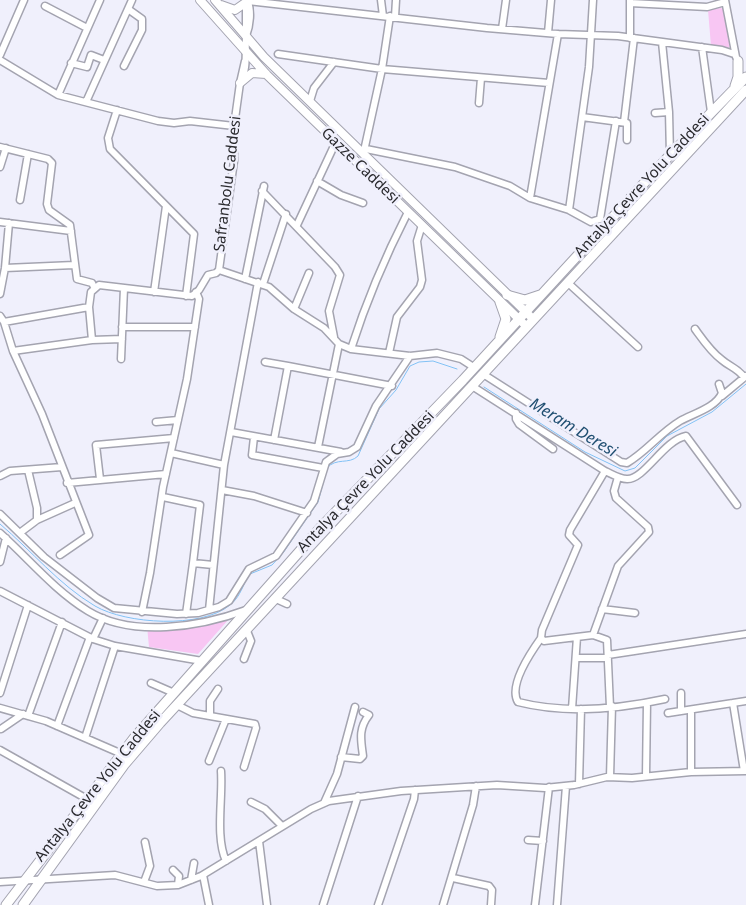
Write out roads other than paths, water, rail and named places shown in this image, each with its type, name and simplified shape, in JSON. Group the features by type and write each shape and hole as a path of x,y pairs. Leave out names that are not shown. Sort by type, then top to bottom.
{"highway":[{"path":"734,89 738,77 739,61"},
{"name":"Antalya Çevre Yolu Caddesi","path":"6,905 21,882 122,754 322,526 475,368 542,294 603,222 746,77"},
{"name":"Antalya Çevre Yolu Caddesi","path":"23,905 124,765 177,705 746,90"},
{"path":"507,294 525,300 542,294"},
{"path":"496,345 506,319 500,302"}],"main road":[{"name":"Gazze Caddesi","path":"200,0 266,74 526,326"},
{"path":"216,2 233,10 248,1"},
{"name":"Gazze Caddesi","path":"216,2 246,37 310,101 364,150 533,319"},
{"path":"240,83 252,73 266,74"}],"street":[{"path":"0,55 24,0"},
{"path":"58,95 100,0"},
{"path":"86,102 132,0"},
{"path":"382,0 390,16"},
{"path":"396,0 390,16 382,69 364,150 455,167 510,186 530,198 569,210 591,222 603,222 616,121"},
{"path":"502,29 506,0"},
{"path":"548,33 551,0"},
{"path":"569,210 592,35 593,0"},
{"path":"248,1 502,29 632,38 702,47 739,61"},
{"name":"Safranbolu Caddesi","path":"248,1 246,5 245,60 234,126 234,161 219,270 260,283 294,309 324,328 336,341 351,349 410,356 426,353 443,354 461,359 475,368"},
{"path":"627,140 627,123 624,122 632,38 630,2 707,7 725,1 739,61"},
{"path":"45,6 86,28"},
{"path":"124,66 142,30 142,19 128,9"},
{"path":"530,198 558,34"},
{"path":"662,42 669,112 670,155"},
{"path":"702,47 711,112"},
{"path":"278,54 382,69 549,83"},
{"path":"71,63 87,67 92,55 104,60"},
{"path":"0,60 58,95 158,121 174,123 190,121 234,126"},
{"path":"310,101 314,88 334,62"},
{"path":"479,103 481,78"},
{"path":"117,110 108,138 110,149 194,234 186,296"},
{"path":"655,113 669,112"},
{"path":"582,117 624,122"},
{"path":"0,167 3,148 48,159 52,163 47,204 49,210 70,225 76,279 92,283 94,287"},
{"path":"297,225 333,148"},
{"path":"20,200 28,154"},
{"path":"317,181 341,195 363,203"},
{"path":"245,279 263,189 335,267 340,275 329,311 336,341 334,375 318,447"},
{"path":"154,292 166,206"},
{"path":"351,349 364,308 387,253 408,212"},
{"path":"209,610 224,465 260,283 286,214"},
{"path":"0,222 71,231"},
{"path":"0,294 5,268 9,223"},
{"path":"389,353 397,317 420,287 422,280 417,241 422,225"},
{"path":"5,268 74,265"},
{"path":"92,340 89,307 91,292 94,287 100,285 192,296 208,275 216,274 219,270"},
{"path":"294,309 308,273"},
{"path":"567,282 638,347"},
{"path":"121,359 124,288"},
{"path":"142,612 166,474 195,327 199,299 196,292"},
{"path":"4,322 89,307"},
{"path":"0,316 4,322 13,351 42,414 67,483 89,535 60,555"},
{"path":"122,327 195,327"},
{"path":"483,374 621,462 627,463 663,432 705,409 745,376 732,364 724,362 695,329"},
{"path":"0,338 9,339"},
{"path":"13,351 92,340 122,339"},
{"path":"0,514 21,532 44,557 97,598 114,608 142,612 186,614 209,610 229,601 249,569 276,556 307,513 318,490 323,468 331,457 349,452 357,447 376,406 392,386 410,356"},
{"path":"265,362 392,386"},
{"path":"274,440 288,366"},
{"path":"719,384 721,397"},
{"path":"472,386 605,471 618,477 636,478 669,445 686,436 738,505"},
{"path":"516,413 516,419 519,424 554,449"},
{"path":"156,422 178,420"},
{"path":"231,432 344,452"},
{"path":"254,437 252,455 323,468"},
{"path":"100,479 96,445 174,438"},
{"path":"171,452 224,465"},
{"path":"0,476 10,471 62,467"},
{"path":"28,470 37,508 37,520"},
{"path":"605,471 570,530 570,536 578,545 542,630 541,638 531,651 518,680 515,692 516,698 518,702 535,707 572,709 611,707 665,699"},
{"path":"67,483 166,474"},
{"path":"593,635 618,566 650,530 616,498 614,491 618,477"},
{"path":"222,490 254,496 307,513"},
{"path":"163,497 200,505 186,614"},
{"path":"21,532 37,520 75,503"},
{"path":"0,532 58,587 88,610 120,624 172,627 223,618 248,610"},
{"path":"0,562 6,538"},
{"path":"193,563 213,565"},
{"path":"0,591 91,638 115,646 202,661"},
{"path":"276,599 287,604"},
{"path":"0,693 28,606"},
{"path":"602,609 635,613"},
{"path":"57,726 91,638 103,618"},
{"path":"1,729 25,715 62,622"},
{"path":"244,660 251,641 247,631"},
{"path":"576,658 608,656 746,634"},
{"path":"541,638 544,641 593,635 607,640 611,707 610,777"},
{"path":"572,709 577,636"},
{"path":"85,738 115,646"},
{"path":"151,682 174,693"},
{"path":"210,716 210,701 218,689"},
{"path":"681,693 681,711"},
{"path":"668,713 746,701"},
{"path":"646,776 647,703"},
{"path":"0,882 115,876 157,886 178,885 204,875 282,826 324,803 358,796 497,785 549,788 610,777 745,771 733,703"},
{"path":"177,705 193,713 255,724 256,728 244,767"},
{"path":"324,803 341,757 355,707"},
{"path":"0,708 57,726 122,754"},
{"path":"579,784 581,709"},
{"path":"691,710 691,772"},
{"path":"341,757 360,759 363,756 360,736 369,715 363,712"},
{"path":"209,761 226,719"},
{"path":"0,750 87,799"},
{"path":"221,771 221,840 222,853 226,861"},
{"path":"443,905 453,878 474,804 476,786"},
{"path":"557,905 566,786"},
{"path":"535,905 549,788"},
{"path":"378,905 414,799 415,790"},
{"path":"323,905 358,796"},
{"path":"251,802 265,809 282,826"},
{"path":"528,840 543,841"},
{"path":"259,841 268,905"},
{"path":"144,882 150,866 145,842"},
{"path":"191,880 194,863"},
{"path":"173,870 179,876 178,885"},
{"path":"204,875 209,905"},
{"path":"453,878 489,886 492,890 491,905"}],"waterway":[{"name":"Meram Deresi","path":"327,468 334,463 351,460 358,456 379,409 396,390 410,366 419,362 433,361 457,369"},
{"name":"Meram Deresi","path":"484,387 585,452 625,471 635,468 667,436 712,412 746,384"},
{"name":"Meram Deresi","path":"250,574 272,565 283,553 318,502 326,472"},
{"name":"Meram Deresi","path":"0,524 69,588 95,606 125,617 163,621 183,621 201,618 217,613 233,603 246,580"}]}
